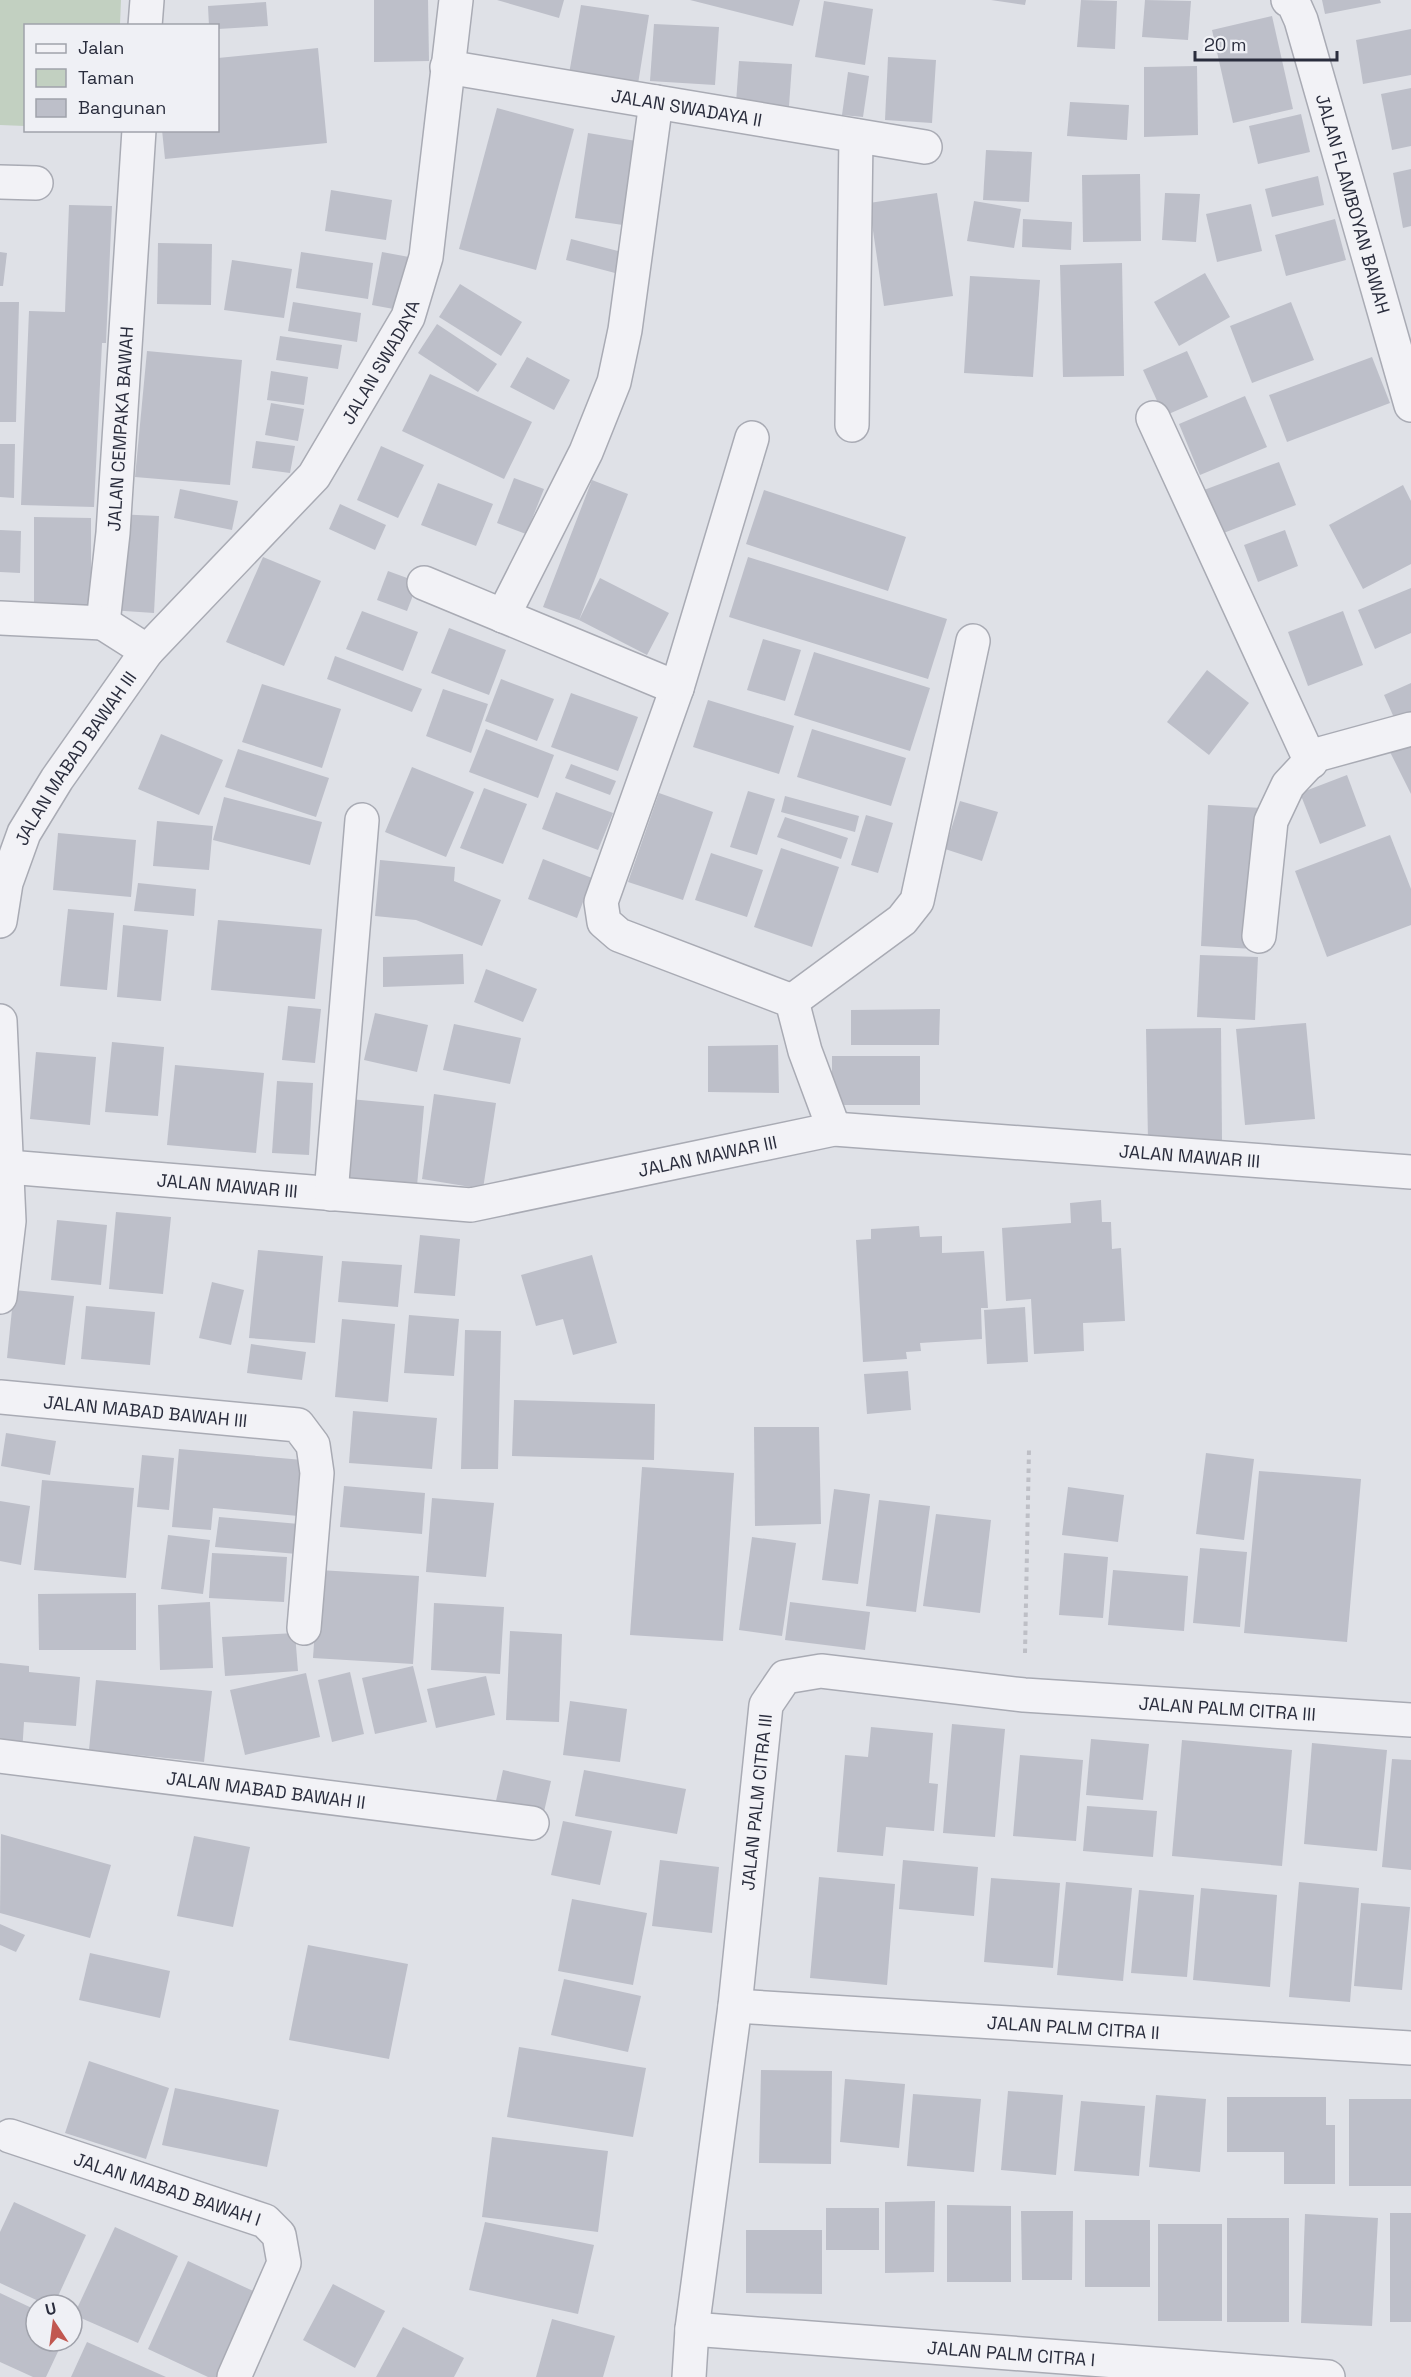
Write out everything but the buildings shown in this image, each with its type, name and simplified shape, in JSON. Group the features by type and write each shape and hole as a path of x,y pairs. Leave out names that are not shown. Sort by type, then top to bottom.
{"street":[{"path":"145,24 147,0"},
{"name":"JALAN SWADAYA","path":"147,651 314,476 408,317 426,257 456,0"},
{"name":"JALAN FLAMBOYAN BAWAH","path":"1291,1 1301,20 1411,405"},
{"name":"JALAN SWADAYA II","path":"447,67 925,147"},
{"path":"503,616 586,452 614,382 625,330 657,102"},
{"name":"JALAN CEMPAKA BAWAH","path":"103,623 113,533 139,132"},
{"path":"852,425 856,136"},
{"path":"0,182 36,183"},
{"path":"1153,418 1311,762"},
{"path":"752,438 677,688 601,902 604,922 619,935 792,1001"},
{"path":"424,583 677,688"},
{"path":"0,618 103,623 147,651"},
{"path":"792,1001 902,920 917,901 973,641"},
{"name":"JALAN MABAD BAWAH III","path":"0,921 6,883 24,832 57,779 147,651"},
{"path":"1259,936 1271,821 1288,785 1316,755 1349,744 1411,729"},
{"path":"331,1194 362,820"},
{"path":"792,1001 805,1052 834,1129"},
{"path":"0,1021 9,1221 0,1297"},
{"name":"JALAN MAWAR III","path":"8,1167 471,1205 834,1129 1411,1172"},
{"name":"JALAN MABAD BAWAH III","path":"0,1397 291,1423 304,1431 312,1442 317,1473 304,1628"},
{"name":"JALAN PALM CITRA III","path":"689,2377 692,2329 735,2006 766,1705 785,1677 821,1671 1024,1695 1411,1720"},
{"name":"JALAN MABAD BAWAH II","path":"0,1756 532,1823"},
{"name":"JALAN PALM CITRA II","path":"735,2006 1411,2048"},
{"name":"JALAN MABAD BAWAH I","path":"3,2143 265,2221 279,2235 284,2263 234,2377"},
{"name":"JALAN PALM CITRA I","path":"692,2329 1328,2377"}],"path":[{"path":"1024,1695 1029,1449"}],"green space":[{"path":"0,0 121,0 120,24 24,24 24,126 0,125"}]}
